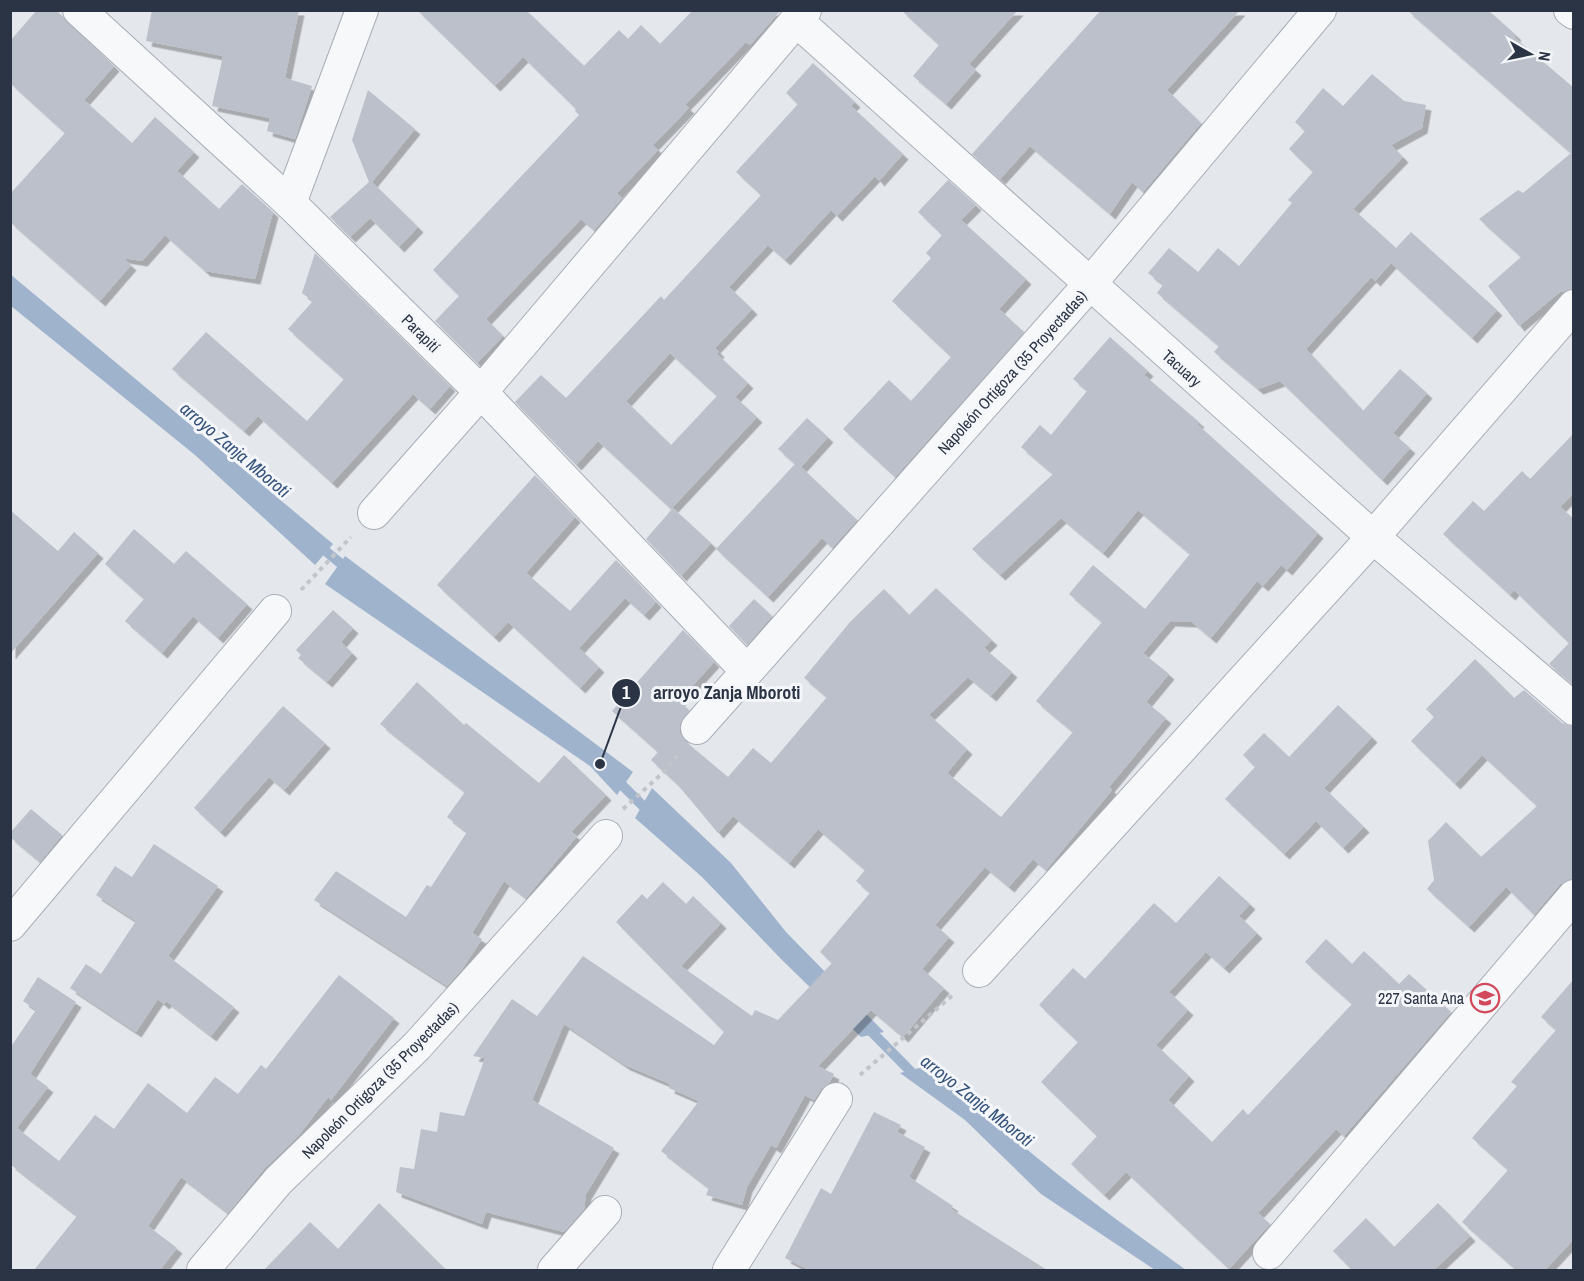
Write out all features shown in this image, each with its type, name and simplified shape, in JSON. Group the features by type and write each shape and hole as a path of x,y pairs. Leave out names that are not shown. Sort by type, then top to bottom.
{"street":[{"name":"Parapití","path":"79,10 290,203 481,392 747,671"},
{"path":"290,203 362,10"},
{"name":"Napoleón Ortigoza (35 Proyectadas)","path":"697,728 1089,285 1320,10"},
{"path":"374,513 481,392 800,15"},
{"name":"Tacuary","path":"800,15 1089,285 1372,537 1574,709"},
{"path":"979,971 1372,537 1574,306"},
{"path":"10,925 274,611"},
{"name":"Napoleón Ortigoza (35 Proyectadas)","path":"203,1270 278,1181 417,1046 614,824"},
{"path":"1269,1253 1574,896"},
{"path":"729,1270 836,1099"},
{"path":"554,1270 605,1212"}],"path":[{"path":"306,587 344,544"},
{"path":"614,824 665,771"},
{"path":"868,1066 912,1032 979,971"}],"water":[{"path":"10,274 333,544 315,565 195,455 11,306"},
{"path":"345,556 633,772 617,795 590,766 325,584"},
{"path":"652,788 731,863 786,932 884,1032 861,1037 702,877 635,818"},
{"path":"935,1064 993,1121 1024,1147 1088,1198 1186,1270 1155,1270 1041,1194 965,1120 900,1073"}],"building":[{"path":"37,10 56,10 114,66 84,100 132,143 155,117 194,152 177,171 219,209 242,184 273,212 255,279 205,271 165,235 142,261 123,258 131,265 100,301 10,222 10,194 65,133 10,83 10,41"},
{"path":"152,10 299,10 285,78 312,86 295,139 267,131 270,118 212,106 223,56 146,41"},
{"path":"417,10 526,10 584,66 619,30 628,39 641,25 660,44 693,10 781,10 750,45 746,42 685,105 689,108 653,145 658,150 617,193 622,198 594,230 581,219 486,319 503,336 477,363 435,321 459,296 433,270 579,115 576,109 523,57 495,86"},
{"path":"901,10 1018,10 969,64 976,70 946,104 913,76 939,45"},
{"path":"1101,10 1240,10 1167,90 1201,123 1143,192 1132,182 1110,214 1030,146 1000,179 972,154"},
{"path":"1407,10 1488,10 1516,35 1514,37 1574,88 1574,289 1560,292 1519,326 1488,286 1521,257 1479,219 1518,190 1523,193 1571,153"},
{"path":"813,63 855,102 851,106 903,154 879,181 875,176 837,216 831,210 785,260 768,245 729,287 752,309 715,348 719,352 717,354 748,383 735,397 757,417 671,509 598,441 576,465 515,402 541,375 566,398 661,296 664,300 761,195 736,172 798,104 786,93","holes":["670,353 717,396 671,445 626,401"]},
{"path":"1372,74 1404,101 1426,105 1422,128 1391,145 1403,157 1353,209 1396,248 1411,232 1497,310 1472,338 1391,263 1375,281 1371,277 1306,349 1363,411 1400,369 1427,393 1393,433 1410,448 1382,480 1280,381 1258,389 1214,352 1219,346 1157,293 1163,285 1148,273 1169,248 1198,272 1218,248 1239,266 1292,203 1288,200 1313,172 1289,149 1305,131 1295,122 1323,88 1343,106"},
{"path":"368,90 415,129 372,182 418,227 399,247 370,218 350,237 330,217 369,182 352,140"},
{"path":"948,180 976,205 961,220 1026,279 999,309 1024,332 895,477 843,429 889,380 911,401 951,357 892,301 931,258 926,253 942,235 918,212"},
{"path":"315,253 450,386 430,409 413,394 332,483 258,416 244,431 172,369 206,332 307,421 344,379 288,329 313,301 302,293"},
{"path":"1110,337 1148,371 1144,375 1199,422 1197,424 1318,533 1287,570 1281,565 1263,586 1257,581 1211,638 1192,622 1170,621 1143,653 1169,674 1146,702 1166,718 1109,787 1112,790 1046,870 1033,859 1009,887 985,867 935,925 949,937 922,969 944,988 903,1037 871,1010 818,1066 834,1074 830,1082 821,1089 814,1100 805,1095 776,1148 771,1145 747,1187 742,1205 706,1195 709,1188 661,1151 699,1101 669,1088 670,1084 625,1065 564,1024 532,1100 614,1148 586,1194 584,1209 564,1232 486,1212 482,1224 396,1192 400,1167 414,1169 421,1129 437,1132 440,1112 464,1116 485,1058 473,1056 512,999 537,1016 583,956 714,1045 724,1032 616,922 642,894 647,899 663,882 686,904 693,896 721,923 681,966 752,1016 755,1010 778,1020 832,963 820,952 870,893 856,881 865,870 818,829 789,863 733,816 718,833 678,785 651,760 658,752 612,711 683,630 714,662 679,701 689,710 680,724 680,733 685,741 728,777 753,748 771,763 827,697 804,678 850,622 884,589 909,615 936,588 992,640 984,648 1012,672 991,696 968,677 929,715 967,749 947,773 1001,817 1073,732 1036,701 1102,622 1069,594 1093,565 1145,609 1190,554 1138,510 1103,553 1061,518 1000,575 972,549 1053,474 1021,447 1040,425 1051,435 1087,391 1073,379"},
{"path":"807,418 828,437 801,467 857,520 832,548 822,538 768,597 716,549 795,464 778,449"},
{"path":"1574,433 1574,493 1560,507 1574,519 1574,685 1549,664 1569,643 1514,590 1510,595 1443,534 1473,501 1484,511 1522,471 1530,479"},
{"path":"535,475 575,517 526,573 570,611 616,560 656,602 644,615 625,598 579,648 599,667 580,688 508,622 494,637 437,585"},
{"path":"673,508 711,543 681,576 646,539"},
{"path":"10,510 58,551 74,532 98,553 10,654"},
{"path":"134,529 174,564 186,551 247,604 218,638 193,616 162,653 125,621 144,599 105,564"},
{"path":"754,599 772,616 747,645 729,626"},
{"path":"333,610 353,628 341,642 352,653 327,682 298,658 301,655 296,650"},
{"path":"1475,659 1514,698 1524,690 1562,723 1574,727 1574,879 1560,884 1534,915 1506,887 1469,927 1427,889 1434,880 1428,841 1446,822 1481,857 1537,806 1482,755 1455,784 1411,741 1434,717 1426,709"},
{"path":"417,682 464,725 466,723 539,783 564,755 606,795 571,832 577,836 526,898 504,881 472,933 482,939 463,968 447,986 314,900 336,871 406,917 427,885 431,887 467,832 447,817 465,792 380,724"},
{"path":"1338,705 1372,737 1324,788 1364,827 1343,848 1316,821 1284,854 1225,799 1255,767 1243,755 1264,733 1289,757"},
{"path":"283,706 325,743 284,790 269,777 220,832 194,808"},
{"path":"31,809 62,835 40,862 10,837 10,833"},
{"path":"154,844 218,886 168,956 234,1007 211,1036 166,1001 164,1004 158,999 136,1032 70,988 86,964 101,974 136,921 96,895 115,866 132,877"},
{"path":"1219,876 1250,904 1239,916 1257,933 1224,968 1206,952 1169,992 1188,1010 1156,1045 1189,1076 1168,1100 1212,1142 1243,1109 1248,1115 1352,1004 1305,962 1326,939 1352,964 1364,951 1399,984 1409,974 1451,1012 1344,1136 1336,1129 1258,1213 1270,1224 1229,1269 1126,1172 1104,1195 1071,1164 1097,1136 1041,1082 1078,1042 1039,1005 1073,968 1085,979 1154,903 1176,923"},
{"path":"339,975 394,1018 331,1100 328,1097 299,1135 264,1169 228,1213 181,1177 148,1226 177,1248 160,1270 34,1270 77,1216 10,1164 10,1048 36,1010 23,1001 38,977 76,1002 30,1074 48,1087 17,1128 59,1161 95,1115 114,1129 148,1083 187,1113 215,1077 238,1094 261,1065 266,1069"},
{"path":"1574,979 1574,1239 1545,1270 1516,1270 1462,1222 1508,1170 1472,1138 1517,1086 1511,1082 1556,1030 1541,1017"},
{"path":"874,1112 901,1125 897,1132 925,1147 909,1177 953,1206 951,1209 1047,1270 809,1270 785,1258 821,1188 831,1194"},
{"path":"379,1203 446,1270 264,1270 310,1222 338,1249"},
{"path":"1438,1203 1470,1236 1434,1270 1352,1270 1333,1251 1366,1218 1394,1247"}],"waterway":[{"name":"arroyo Zanja Mboroti","path":"317,544 351,572"},
{"name":"arroyo Zanja Mboroti","path":"614,777 652,815"},
{"name":"arroyo Zanja Mboroti","path":"866,1026 918,1079"}],"place":[{"name":"arroyo Zanja Mboroti","path":"600,764"},
{"name":"227 Santa Ana","path":"1485,998"}]}
